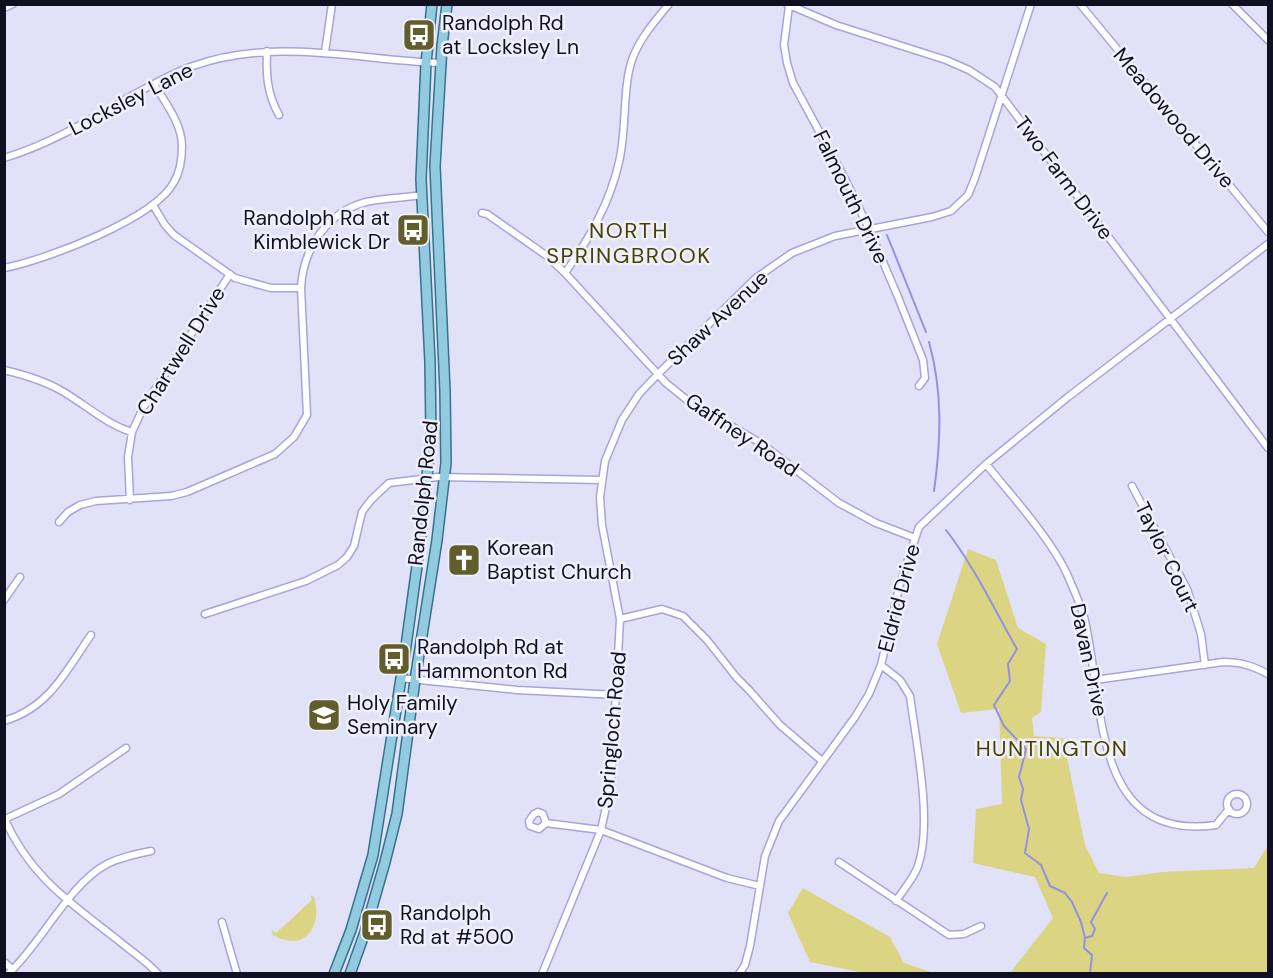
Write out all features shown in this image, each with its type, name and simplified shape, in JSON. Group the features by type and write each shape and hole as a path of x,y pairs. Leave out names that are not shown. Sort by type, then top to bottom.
{"main road":[{"name":"Randolph Road","path":"334,974 351,930 373,855 421,537 431,435 421,179 426,63 432,4"},
{"name":"Randolph Road","path":"350,974 365,932 397,814 446,463 435,166 447,4"}],"street":[{"path":"4,8 13,4"},
{"path":"325,52 332,4"},
{"path":"565,273 587,243 610,193 624,137 629,72 633,57 645,33 669,4"},
{"name":"Shaw Avenue","path":"620,618 602,525 601,480 605,461 622,420 639,394 756,278 792,254 823,240 932,217 951,211 960,204 968,195 975,178 1031,4"},
{"name":"Meadowood Drive","path":"1080,4 1269,232"},
{"path":"1232,4 1269,40"},
{"name":"Two Farm Drive","path":"788,5 836,25 946,60 969,70 995,87 1269,448"},
{"name":"Falmouth Drive","path":"788,5 784,45 793,83 845,179 898,297 923,360 925,378 919,386"},
{"path":"267,51 268,91 279,115"},
{"name":"Locksley Lane","path":"4,158 28,151 54,139 154,84 193,66 218,58 267,51 325,52 402,62 441,63"},
{"path":"4,268 67,249 103,233 153,205 165,195 175,182 182,146 176,123 154,84"},
{"path":"59,522 68,512 80,505 96,501 171,496 201,487 275,453 294,436 307,415 301,288 302,274 312,243 335,216 367,202 422,195"},
{"path":"153,205 174,235 235,278 263,287 301,288"},
{"name":"Gaffney Road","path":"482,213 487,214 530,244 565,273 658,374 687,400 762,444 839,503 876,523 915,538"},
{"name":"Eldrid Drive","path":"739,974 745,965 750,946 765,856 779,821 855,717 868,694 881,665 900,584 919,527 986,464 1170,318 1269,244"},
{"name":"Chartwell Drive","path":"130,500 128,457 132,432 143,408 230,274"},
{"path":"4,370 36,379 62,390 118,428 132,432"},
{"name":"Davan Drive","path":"986,464 1040,533 1067,573 1083,616 1108,756 1121,785 1136,803 1160,821 1186,827 1216,825 1229,809"},
{"path":"205,614 306,581 338,565 354,546 362,512 371,500 390,483 443,477 601,480"},
{"name":"Taylor Court","path":"1132,486 1187,589 1201,634 1205,665"},
{"path":"4,600 20,577"},
{"path":"620,618 662,609 683,616 707,640 737,678 780,725 822,761"},
{"name":"Springloch Road","path":"542,974 601,830 611,784 620,618"},
{"path":"4,721 21,716 41,703 55,688 91,634"},
{"path":"1095,680 1239,662 1269,674"},
{"path":"881,665 900,680 910,696 924,819 923,847 917,868 896,901"},
{"path":"400,678 518,690 617,695"},
{"path":"126,748 59,794 5,819 16,843 32,866 68,901 158,974"},
{"path":"546,823 601,830 727,878 760,886"},
{"path":"4,962 10,971 90,876 107,864 127,856 152,851"},
{"path":"838,862 949,935 964,934 981,926"},
{"path":"222,922 237,974"}],"shaded area":[{"path":"968,549 996,560 1018,628 1046,644 1041,712 1032,718 1034,736 1063,738 1085,845 1099,873 1126,877 1162,872 1254,868 1268,845 1268,973 1010,973 1053,918 1035,877 973,863 976,809 1002,804 999,709 961,713 937,644"},
{"path":"803,888 890,937 904,963 934,973 865,973 810,962 788,913"},
{"path":"310,895 314,897 316,918 308,934 294,941 273,935 271,930 276,933 312,900"}],"waterway":[{"path":"887,235 926,332"},
{"path":"929,342 939,398 938,454 934,491"},
{"path":"946,530 975,573 1017,649 1008,664 1010,681 994,705 1004,726 1026,749 1019,777 1023,789 1021,800 1029,829 1025,853 1041,865 1050,886 1065,893 1072,902 1085,938"},
{"path":"1090,974 1092,955 1084,948 1085,938 1092,936 1095,929 1091,922 1107,893"}],"place":[{"name":"Randolph Rd at Locksley Ln","path":"419,35"},
{"name":"Randolph Rd at Kimblewick Dr","path":"413,230"},
{"name":"Korean Baptist Church","path":"464,560"},
{"name":"Randolph Rd at Hammonton Rd","path":"394,659"},
{"name":"Holy Family Seminary","path":"324,715"},
{"name":"Randolph Rd at #500","path":"377,925"}],"district":[{"name":"NORTH SPRINGBROOK","path":"629,242"},
{"name":"HUNTINGTON","path":"1052,748"}]}
